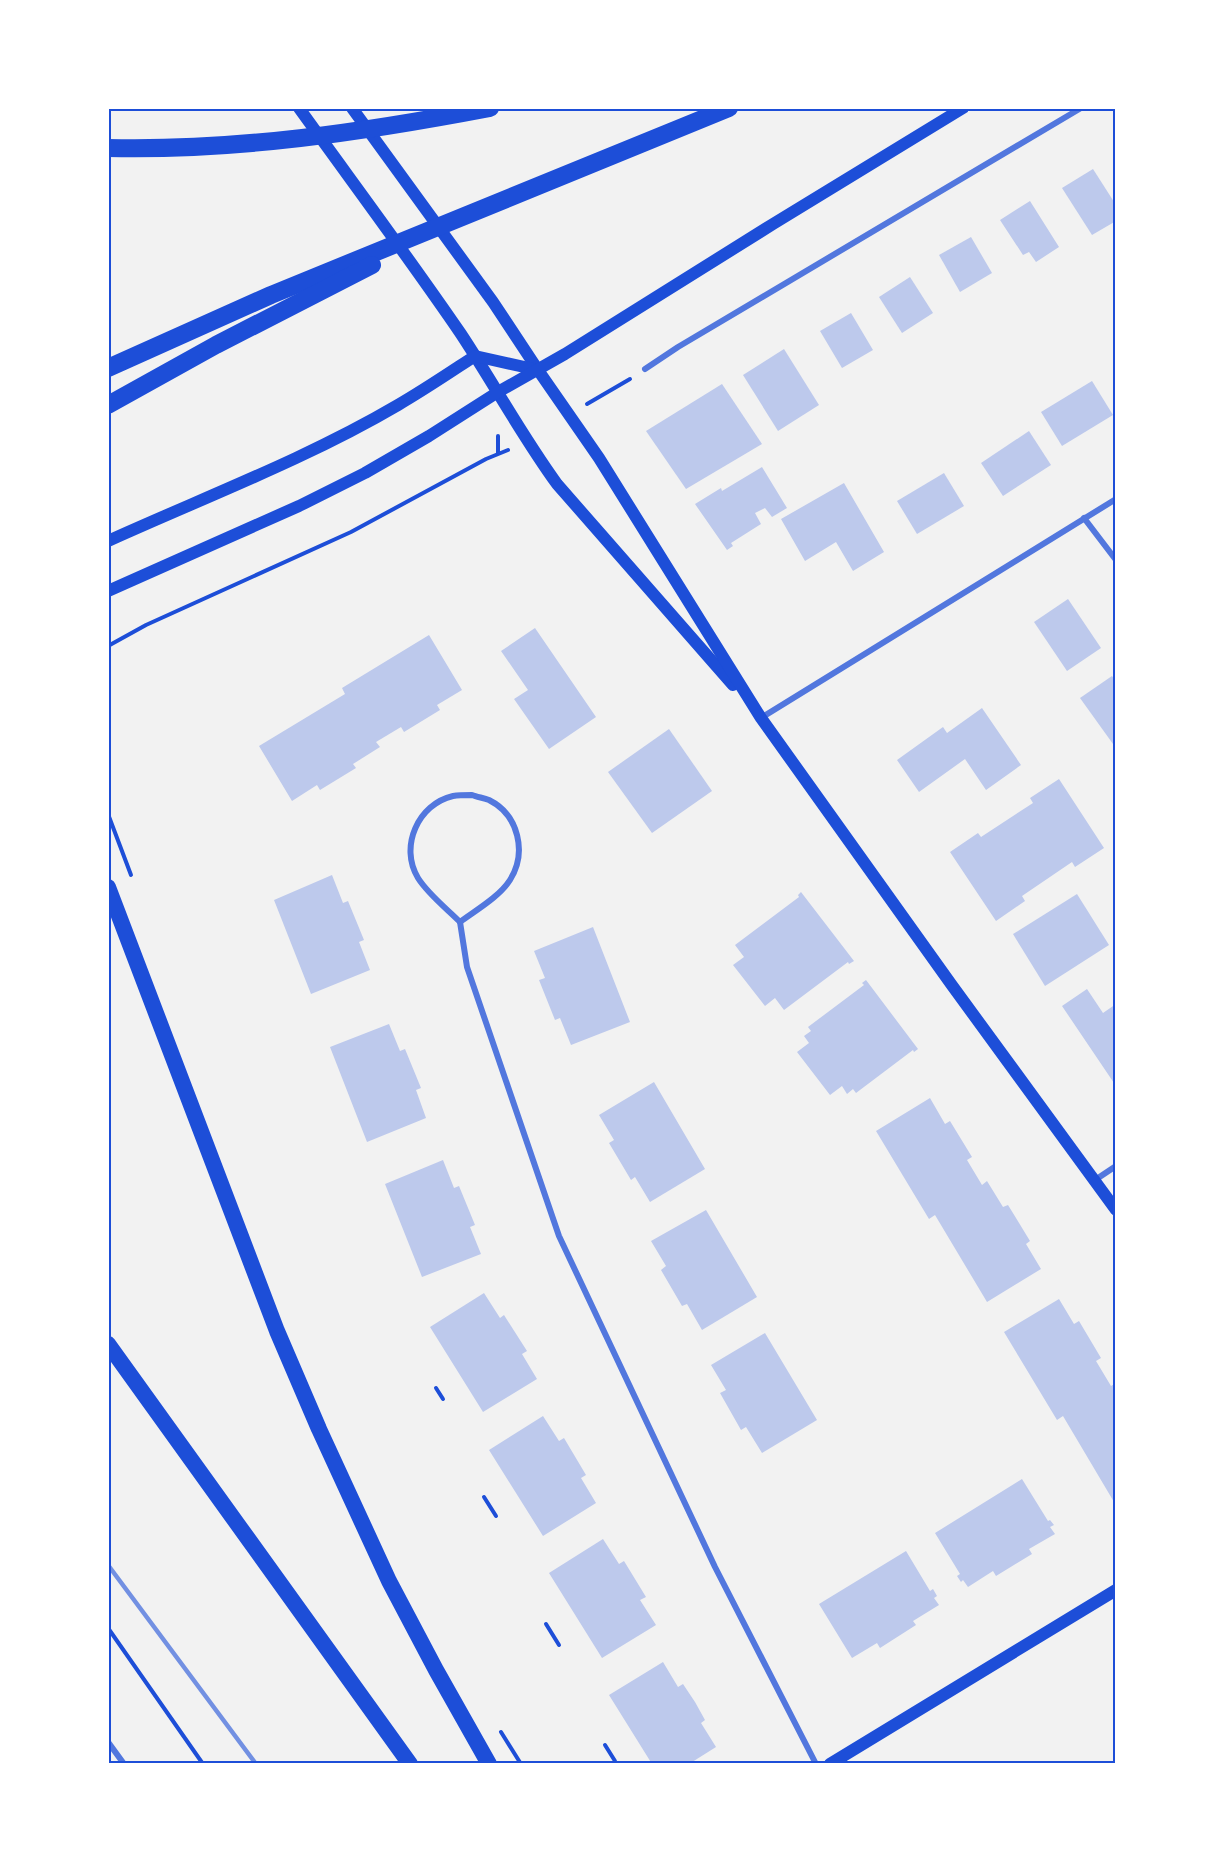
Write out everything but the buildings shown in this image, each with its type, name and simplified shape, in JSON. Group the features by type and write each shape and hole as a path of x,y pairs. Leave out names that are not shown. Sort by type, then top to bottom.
{"highway":[{"path":"108,148 213,146 294,140 396,126 490,108"},
{"path":"108,368 271,295 729,108"},
{"path":"108,405 216,345 481,210"},
{"path":"108,887 277,1331 319,1429 389,1581 489,1764"},
{"path":"108,1344 410,1764"}],"main road":[{"path":"299,108 475,356 532,450 557,484 761,718"},
{"path":"352,108 493,302 599,458 761,718 1116,1210"},
{"path":"108,591 299,506 365,473 538,370 963,108"},
{"path":"108,541 238,484 349,431 398,405 475,356 538,370"},
{"path":"830,1764 1116,1590"}],"street":[{"path":"645,369 678,347 1081,108"},
{"path":"761,718 1116,499"},
{"path":"1084,518 1116,560"},
{"path":"460,922 496,894 509,881 518,864 519,845 515,827 505,812 489,800 472,795 453,796 437,802 423,813 414,828 410,845 411,862 418,878 460,922 467,967 559,1236 715,1567 816,1764"},
{"path":"1094,1180 1116,1166"},
{"path":"108,1742 124,1764"}],"path":[{"path":"598,398 617,388"},
{"path":"108,646 146,625 351,532 498,453"},
{"path":"108,814 132,878"},
{"path":"436,1388 443,1399"},
{"path":"484,1497 496,1516"},
{"path":"546,1623 558,1645"},
{"path":"108,1628 203,1764"},
{"path":"499,1728 521,1764"},
{"path":"605,1745 615,1761"}],"railway":[{"path":"108,1565 256,1764"}]}
